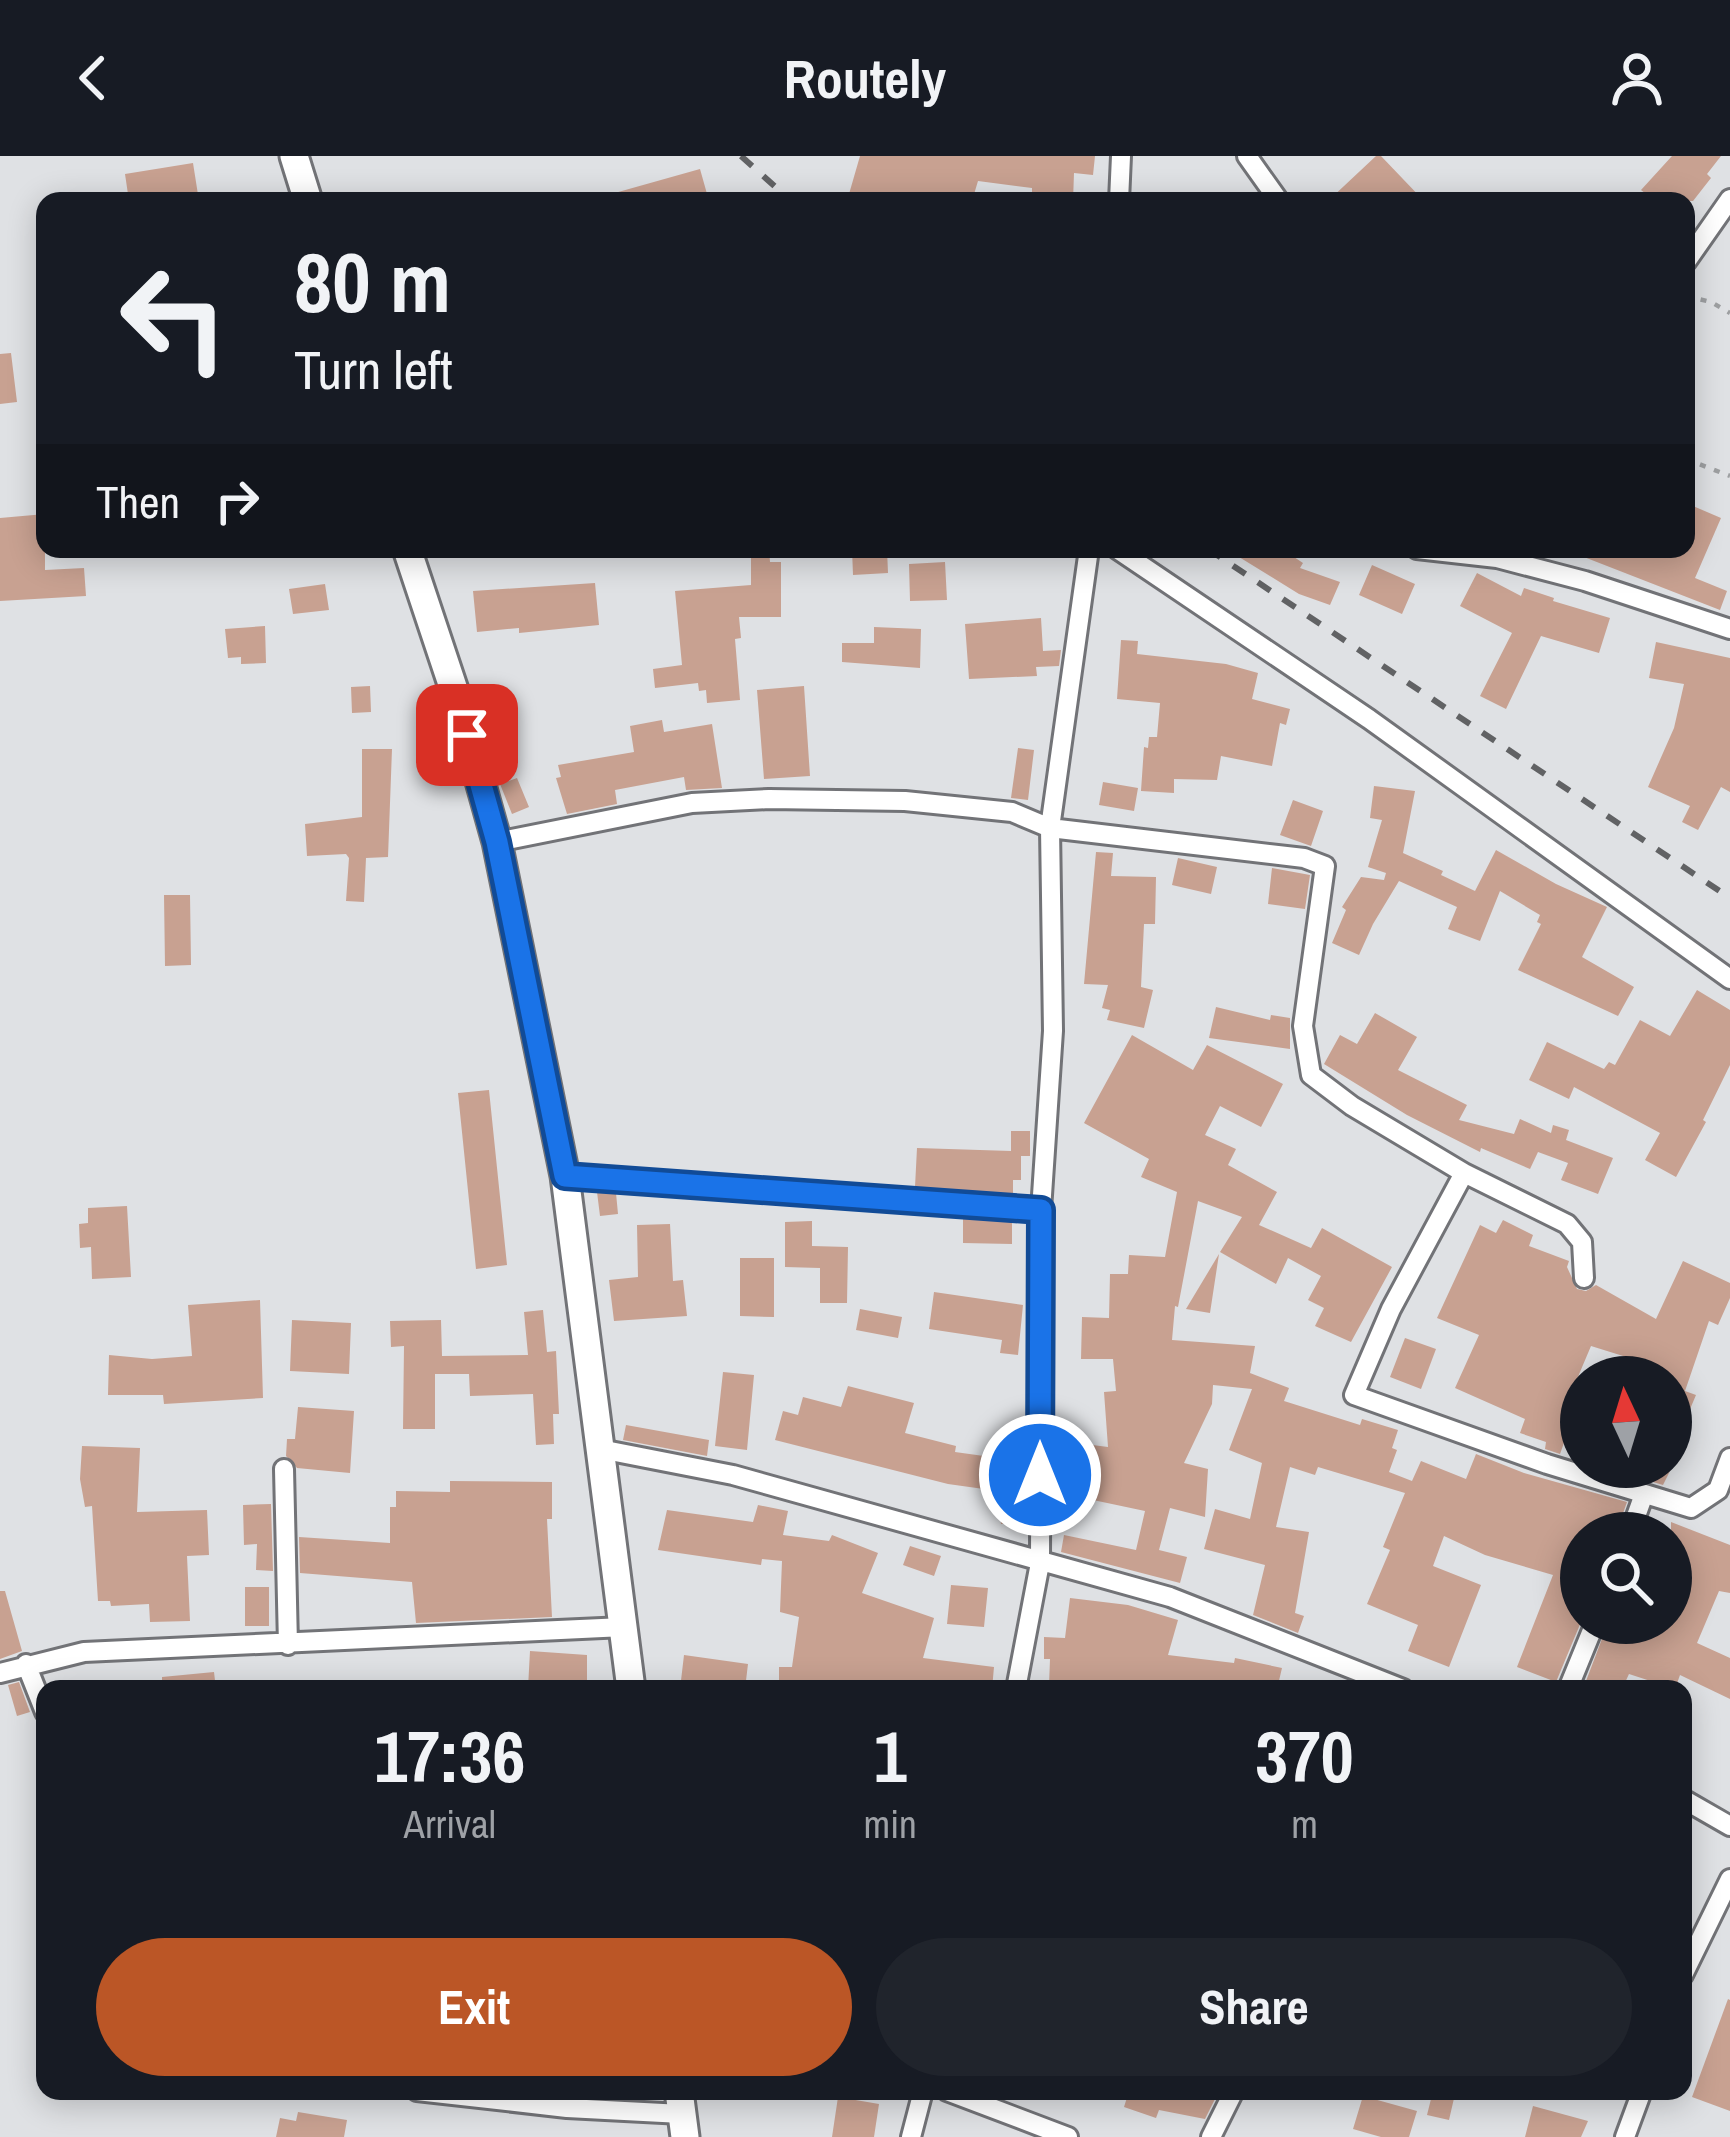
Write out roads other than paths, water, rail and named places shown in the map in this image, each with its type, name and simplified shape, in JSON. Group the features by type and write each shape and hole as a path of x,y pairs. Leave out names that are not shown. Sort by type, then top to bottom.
{"street":[{"path":"294,156 305,192"},
{"path":"1119,192 1121,156"},
{"path":"1247,156 1273,192"},
{"path":"1695,249 1730,199"},
{"path":"410,558 457,699 497,842 565,1176 630,1680"},
{"path":"1018,1680 1040,1563 1041,1210 1053,1031 1050,828 1088,558"},
{"path":"1130,558 1403,743 1730,979"},
{"path":"1509,558 1730,629"},
{"path":"497,842 692,803 769,799 926,803 1012,812 1050,828 1304,858 1325,866 1304,1027 1311,1075 1352,1106 1465,1173 1567,1224 1582,1242 1584,1278"},
{"path":"1465,1173 1391,1309 1354,1395 1691,1508 1718,1490 1730,1458"},
{"path":"565,1176 1041,1210"},
{"path":"600,1449 733,1475 1170,1597 1380,1680"},
{"path":"284,1469 288,1645"},
{"path":"1638,1512 1644,1494"},
{"path":"0,1673 84,1652 624,1628"},
{"path":"1572,1680 1586,1644"},
{"path":"26,1664 36,1689"},
{"path":"1692,1804 1730,1826"},
{"path":"1692,1957 1730,1879"},
{"path":"496,2100 682,2114"},
{"path":"911,2137 921,2100"},
{"path":"971,2100 1069,2137"},
{"path":"1211,2137 1230,2100"},
{"path":"1625,2137 1639,2100"}],"railway":[{"path":"741,156 781,192"},
{"path":"1221,558 1730,898"}]}
